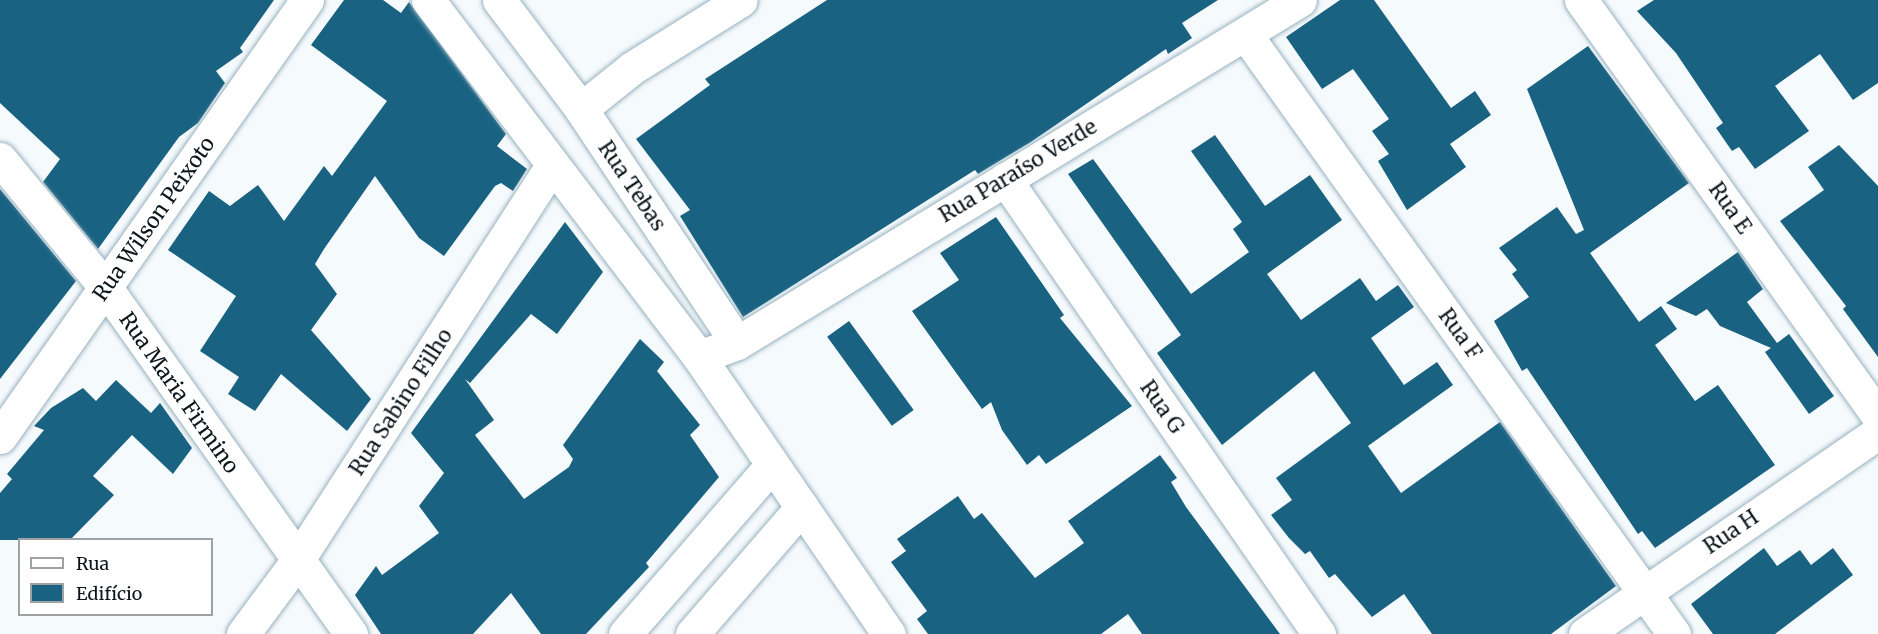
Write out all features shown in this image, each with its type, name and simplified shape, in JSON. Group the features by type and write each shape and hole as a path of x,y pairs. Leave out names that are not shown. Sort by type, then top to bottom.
{"street":[{"name":"Rua Wilson Peixoto","path":"0,437 307,0"},
{"path":"428,0 699,357 771,466 890,634"},
{"name":"Rua Tebas","path":"499,0 581,109 737,343"},
{"path":"581,109 632,68 741,0"},
{"name":"Rua Paraíso Verde","path":"737,343 1300,0"},
{"name":"Rua E","path":"1581,0 1878,416"},
{"name":"Rua F","path":"1246,34 1674,634"},
{"name":"Rua Maria Firmino","path":"0,159 106,288 297,561 351,634"},
{"name":"Rua Sabino Filho","path":"243,634 297,561 552,165"},
{"name":"Rua G","path":"1005,179 1319,634"},
{"path":"699,357 737,343"},
{"name":"Rua H","path":"1585,634 1644,591 1878,433"},
{"path":"625,634 771,466"},
{"path":"692,634 802,507"}],"building":[{"path":"0,0 274,0 240,48 243,52 216,71 225,83 198,123 179,137 98,249 43,182 60,159 0,103"},
{"path":"344,0 383,0 401,13 409,2 506,134 497,146 527,169 513,191 501,183 495,186 444,256 419,238 375,176 324,249 315,264 337,294 311,330 371,399 347,431 281,374 255,411 228,394 239,377 200,351 236,296 168,250 209,191 230,206 258,185 284,221 324,166 332,176 387,101 311,45"},
{"path":"827,0 1218,0 1182,23 1192,38 1168,54 1166,49 1031,142 978,174 975,170 743,317 680,216 690,210 636,139 710,85 705,79"},
{"path":"1340,0 1374,0 1451,108 1475,91 1491,115 1450,144 1466,167 1407,210 1378,161 1389,154 1372,131 1389,119 1353,69 1322,89 1286,37"},
{"path":"1654,0 1878,0 1878,83 1853,100 1820,54 1775,86 1809,131 1755,169 1739,147 1732,151 1716,128 1723,123 1676,53 1637,11"},
{"path":"1588,46 1689,183 1590,253 1639,322 1661,306 1677,329 1655,345 1695,401 1718,385 1775,465 1655,548 1642,531 1638,534 1527,368 1522,371 1494,321 1529,297 1512,274 1517,270 1499,248 1557,207 1576,234 1584,230 1527,89"},
{"path":"1215,135 1265,206 1310,175 1342,220 1267,274 1301,320 1360,278 1376,301 1398,285 1414,307 1371,338 1404,385 1437,362 1453,385 1368,446 1401,493 1500,422 1616,586 1551,634 1432,634 1404,594 1372,617 1335,574 1329,578 1310,551 1305,554 1289,538 1271,515 1292,500 1276,478 1351,423 1314,371 1222,445 1157,353 1181,335 1068,174 1093,159 1191,294 1249,252 1233,229 1242,222 1191,151"},
{"path":"1839,145 1878,186 1878,357 1843,309 1846,306 1780,221 1824,190 1808,167"},
{"path":"0,189 76,281 0,379"},
{"path":"996,217 1064,315 1060,318 1132,406 1046,464 1039,455 1027,465 1002,430 991,402 982,409 912,311 959,280 940,253"},
{"path":"565,222 603,272 557,334 531,314 470,383 465,379 494,420 475,435 524,499 569,467 573,459 563,445 640,339 664,362 657,371 700,425 690,435 719,477 646,563 649,567 586,634 541,634 511,593 473,634 381,634 355,595 376,566 382,575 439,533 419,506 444,473 411,433"},
{"path":"1738,252 1763,289 1747,302 1777,343 1789,334 1834,396 1809,414 1765,352 1771,348 1720,326 1707,309 1696,316 1666,303"},
{"path":"849,321 914,410 892,426 827,337"},
{"path":"116,380 151,413 160,403 192,448 173,474 132,435 93,476 114,495 72,538 0,540 0,493 12,479 7,474 44,430 34,426 51,408 83,388 96,401"},
{"path":"1160,455 1177,478 1171,482 1186,507 1280,634 1142,634 1128,614 1101,634 928,634 917,619 927,611 891,562 906,551 897,539 958,496 974,519 982,513 1035,578 1084,543 1068,521"},
{"path":"1764,548 1777,566 1800,550 1811,565 1833,548 1853,575 1775,634 1713,634 1691,604"}]}
